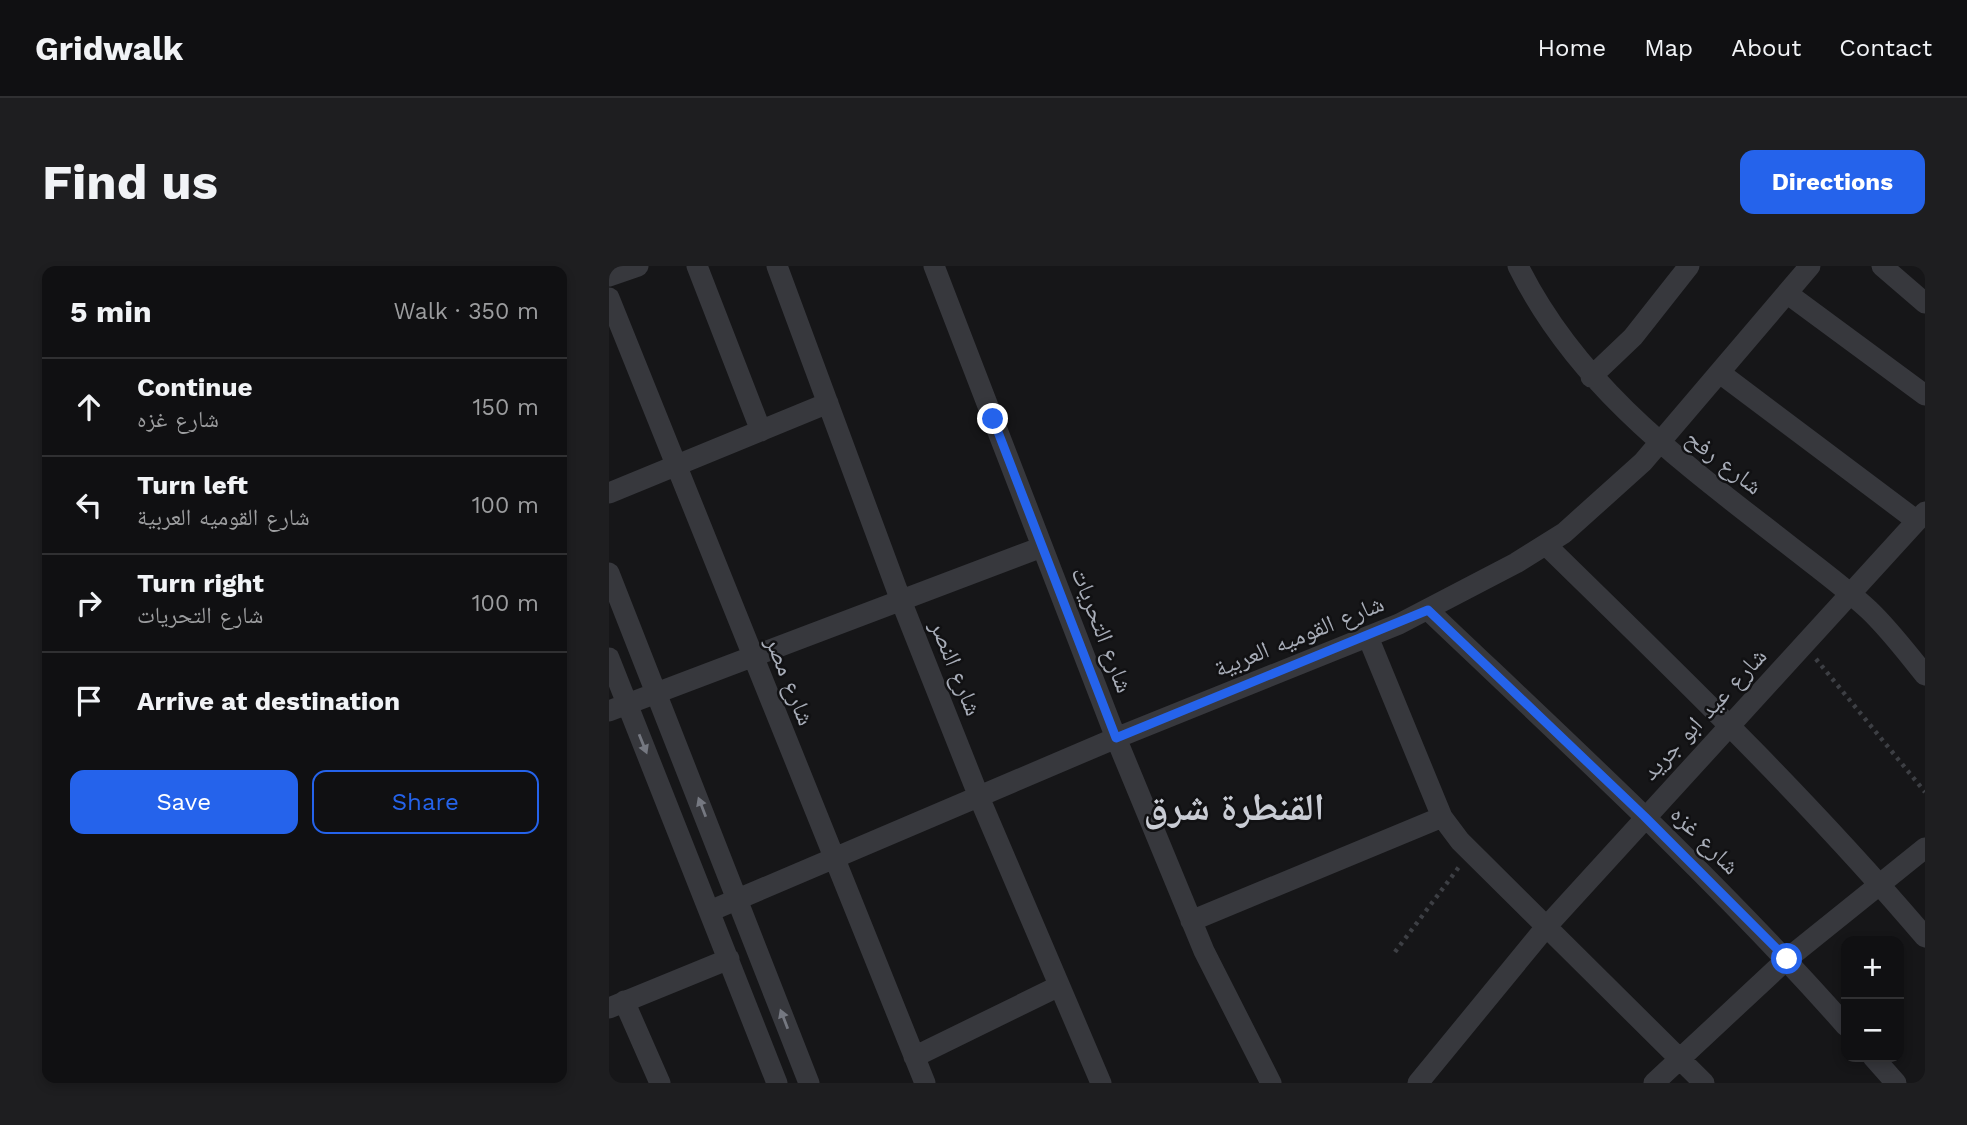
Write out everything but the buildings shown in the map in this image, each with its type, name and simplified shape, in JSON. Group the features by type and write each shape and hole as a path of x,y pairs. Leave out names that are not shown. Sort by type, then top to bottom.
{"street":[{"path":"609,276 638,266"},
{"path":"697,266 761,430"},
{"name":"شارع النصر","path":"777,266 900,598 979,797 1101,1083"},
{"name":"شارع التحريات","path":"934,266 1116,738 1191,921 1229,1003 1271,1083"},
{"name":"شارع رفح","path":"1518,266 1544,314 1591,377 1659,444 1851,594 1887,628 1925,675"},
{"path":"1591,377 1633,337 1689,266"},
{"name":"شارع القوميه العربية","path":"710,911 1116,738 1367,637 1428,610 1546,545 1590,512 1659,444 1810,266"},
{"path":"1882,266 1925,303"},
{"path":"1788,294 1925,394"},
{"name":"شارع مصر","path":"609,298 751,657 925,1083"},
{"path":"1720,373 1921,517"},
{"path":"609,493 828,403"},
{"name":"شارع عيد ابو جريد","path":"1418,1083 1546,927 1921,517"},
{"path":"1546,545 1730,725 1880,884 1925,937"},
{"path":"618,707 900,598 1042,547"},
{"path":"609,573 809,1083"},
{"name":"شارع غزه","path":"1428,610 1645,817 1787,959 1841,1020"},
{"path":"1367,637 1442,817 1471,853 1704,1083"},
{"path":"609,658 618,707 710,911 776,1083"},
{"path":"1191,921 1442,817"},
{"path":"1654,1083 1787,959 1925,848"},
{"path":"660,1083 617,1005 729,959"},
{"path":"914,1056 1059,986"},
{"path":"1877,1062 1896,1083"}],"path":[{"path":"1804,644 1925,792"},
{"path":"1395,953 1471,853"}],"district":[{"name":"القنطرة شرق","path":"1234,807"}],"route":[{"path":"993,419 1116,738 1344,647 1428,610 1645,817 1787,959"}]}
